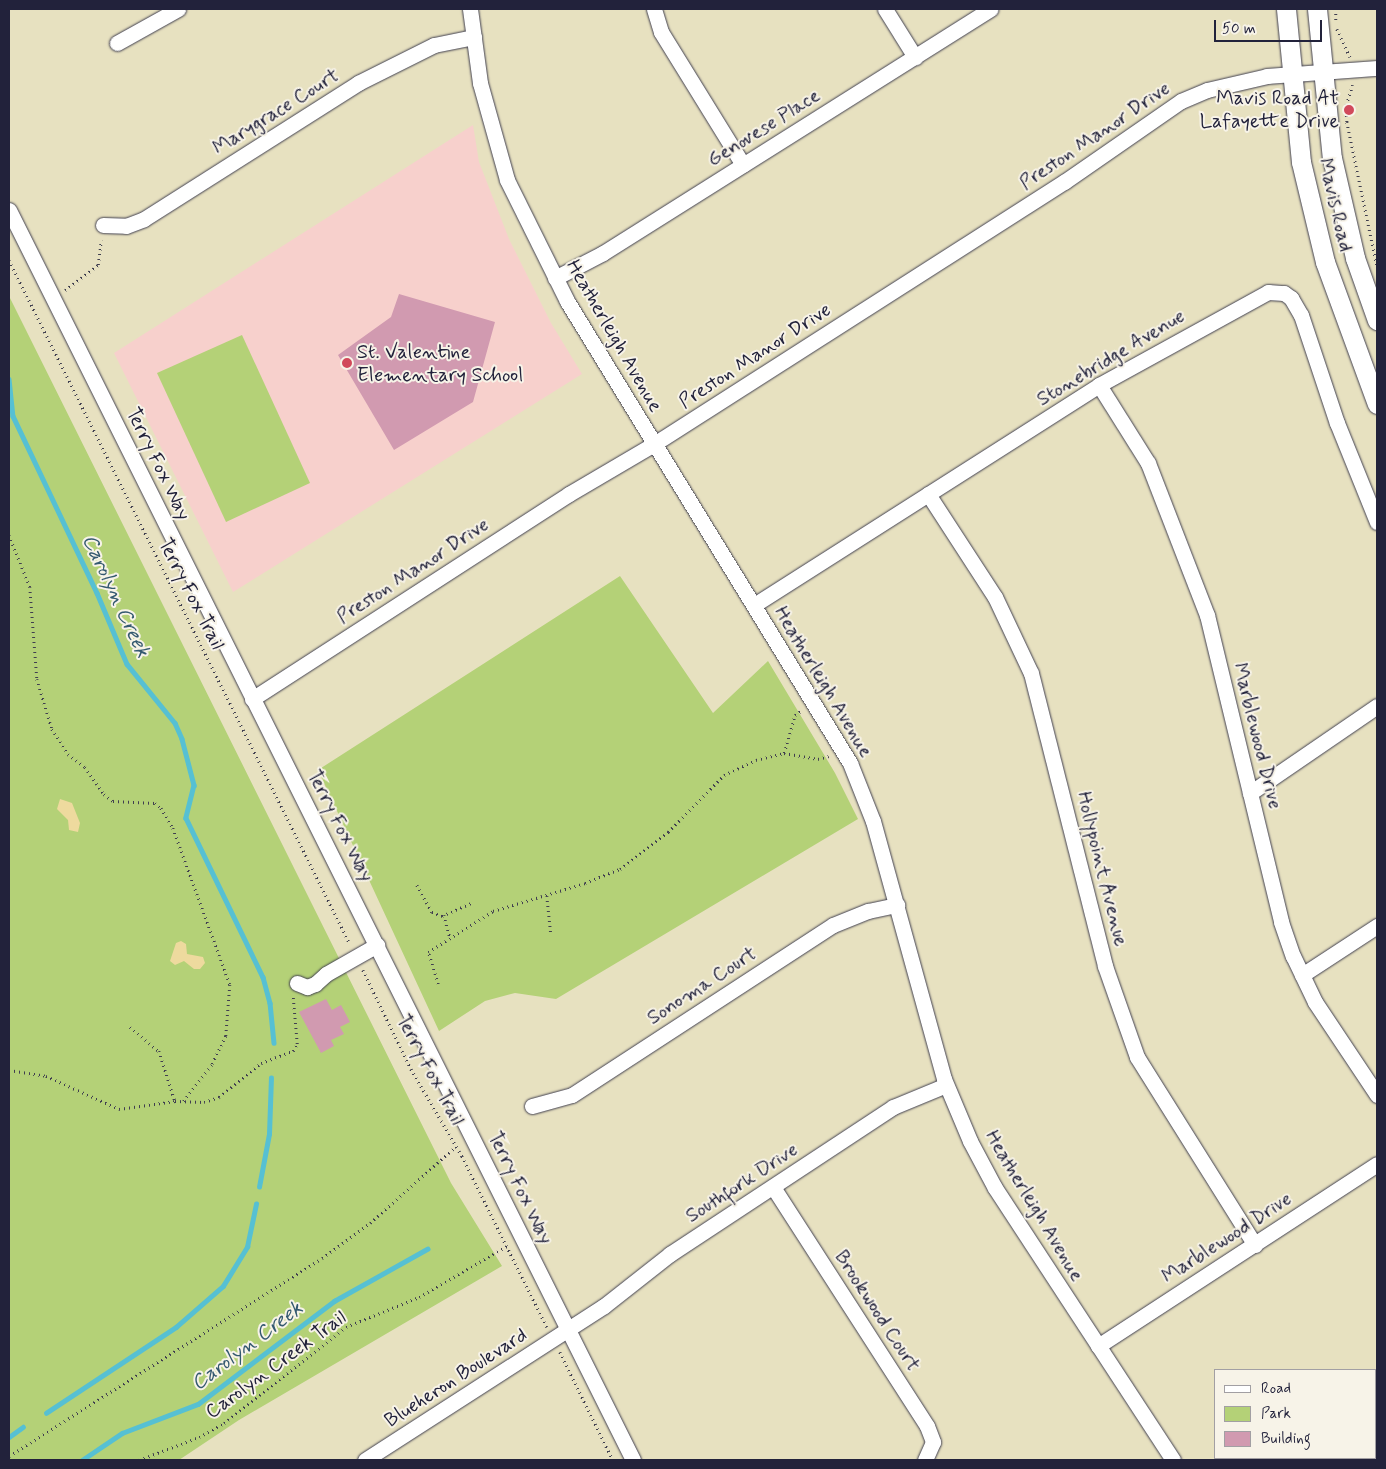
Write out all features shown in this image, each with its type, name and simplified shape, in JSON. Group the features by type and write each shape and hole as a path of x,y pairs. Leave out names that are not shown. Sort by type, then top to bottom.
{"main road":[{"name":"Mavis Road","path":"1286,9 1301,162 1324,262 1377,404"},
{"name":"Mavis Road","path":"1317,9 1321,72 1332,158 1355,258 1377,320"}],"street":[{"path":"117,43 176,9"},
{"name":"Heatherleigh Avenue","path":"470,9 480,83 508,180 555,278 654,444 844,752 873,821 946,1084 995,1188 1172,1460"},
{"path":"654,9 661,32 743,164"},
{"path":"885,9 914,57"},
{"name":"Genovese Place","path":"555,278 603,252 992,9"},
{"name":"Marygrace Court","path":"103,225 126,226 144,219 358,83 434,45 474,37"},
{"name":"Preston Manor Drive","path":"252,699 569,494 654,444 1064,182 1181,102 1235,83 1291,74 1377,68"},
{"name":"Terry Fox Way","path":"9,210 633,1460"},
{"name":"Stonebridge Avenue","path":"754,605 1099,385 1255,297 1268,292 1284,293 1291,298 1302,315 1337,423 1377,522"},
{"name":"Marblewood Drive","path":"1099,385 1148,463 1207,615 1281,922 1315,1002 1377,1095"},
{"name":"Hollypoint Avenue","path":"928,494 995,597 1030,673 1105,966 1137,1057 1255,1245"},
{"path":"1250,794 1377,706"},
{"name":"Sonoma Court","path":"532,1106 572,1095 832,925 868,911 897,905"},
{"path":"1302,975 1377,926"},
{"path":"297,983 308,988 326,974 377,945"},
{"name":"Southfork Drive","path":"567,1328 604,1306 670,1254 893,1107 946,1084"},
{"name":"Marblewood Drive","path":"1098,1346 1377,1164"},
{"name":"Brookwood Court","path":"773,1187 927,1426 933,1442 926,1460"},
{"name":"Blueheron Boulevard","path":"365,1460 567,1328"}],"path":[{"path":"1336,9 1340,38 1350,52"},
{"path":"1354,88 1346,106 1347,122 1377,266"},
{"path":"54,298 98,265 103,225"},
{"name":"Terry Fox Trail","path":"9,260 348,941"},
{"path":"9,535 30,587 37,679 52,729 68,754 85,767 104,794 113,801 155,803 161,808 173,828 230,985 226,1036 212,1065 184,1102"},
{"path":"784,753 795,715 814,702"},
{"path":"438,984 428,952 493,911 547,896 620,869 668,832 724,774 756,760 784,753 818,758 844,752"},
{"path":"417,885 432,912 444,916 473,902"},
{"path":"547,896 551,935"},
{"path":"444,916 450,938"},
{"name":"Terry Fox Trail","path":"362,968 416,1077 456,1146 543,1319"},
{"path":"9,1070 46,1076 119,1109 175,1101 204,1102 219,1098 261,1063 293,1051 297,1044 293,997 297,983"},
{"path":"130,1027 159,1051 175,1101"},
{"path":"9,1456 322,1258 370,1223 456,1146 472,1137"},
{"name":"Carolyn Creek Trail","path":"139,1460 199,1437 224,1423 346,1327 419,1297 507,1246"},
{"path":"564,1362 612,1460"}],"shaded area":[{"name":"St. Valentine Elementary School","path":"473,125 479,162 509,239 551,323 582,374 233,592 114,353"}],"green space":[{"path":"9,296 451,1183 502,1266 239,1420 179,1460 9,1460"},
{"path":"242,335 310,483 226,522 157,373"},
{"path":"620,576 713,713 768,661 835,773 858,819 556,999 515,993 485,1001 439,1031 318,770"}],"sand":[{"path":"60,799 72,803 80,823 78,832 69,830 68,820 57,809"},
{"path":"181,941 186,944 187,954 203,957 205,963 200,969 194,969 184,961 175,965 170,961 176,943"}],"building":[{"path":"399,294 495,322 473,402 394,450 338,355 391,317"},
{"path":"326,999 332,1010 341,1005 350,1022 340,1027 344,1034 331,1040 334,1046 321,1053 299,1012"}],"waterway":[{"name":"Carolyn Creek","path":"9,379 13,416 97,593 127,664 175,723 182,739 194,785 186,818 263,977 270,1003 274,1043"},
{"name":"Carolyn Creek","path":"259,1187 269,1134 271,1078"},
{"name":"Carolyn Creek","path":"46,1413 176,1327 223,1286 247,1247 256,1204"},
{"name":"Carolyn Creek","path":"82,1460 122,1433 198,1404 334,1301 427,1249"},
{"name":"Carolyn Creek","path":"9,1437 23,1427"}],"place":[{"name":"Mavis Road At Lafayette Drive","path":"1349,110"},
{"name":"St. Valentine Elementary School","path":"347,363"}]}
